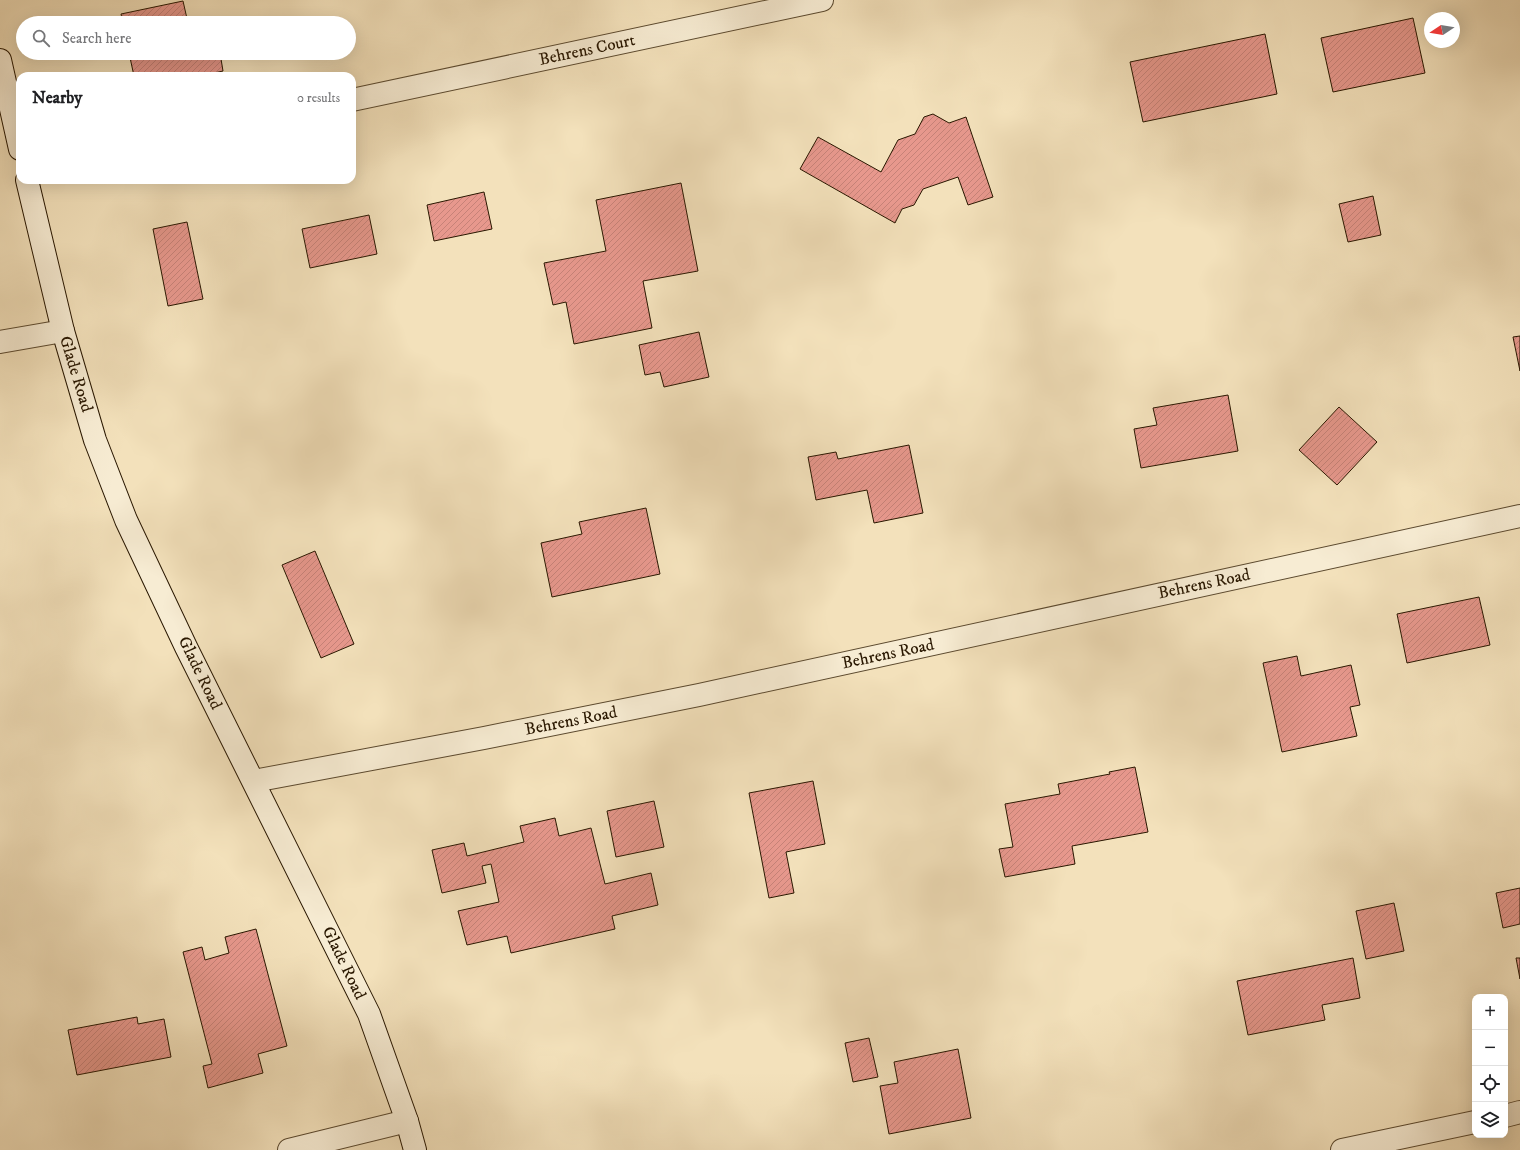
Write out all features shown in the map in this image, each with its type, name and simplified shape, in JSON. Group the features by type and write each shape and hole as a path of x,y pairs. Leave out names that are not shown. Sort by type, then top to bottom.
{"street":[{"name":"Behrens Court","path":"356,99 822,0"},
{"path":"0,60 16,131"},
{"name":"Glade Road","path":"28,184 63,331 95,440 126,520 186,647 370,1014 408,1121 415,1150"},
{"path":"0,342 63,331"},
{"name":"Behrens Road","path":"254,781 484,738 700,695 1520,516"},
{"path":"1508,1115 1520,1112"},
{"path":"289,1150 408,1121"},
{"path":"1342,1150 1472,1123"}],"building":[{"path":"183,1 186,16 121,16 121,14"},
{"path":"1413,18 1425,73 1333,92 1321,38"},
{"path":"1265,34 1277,94 1143,122 1130,62"},
{"path":"131,60 221,60 223,71 219,72 133,72"},
{"path":"933,114 949,123 966,117 993,197 968,205 958,177 923,189 914,205 902,209 895,223 800,169 818,137 881,172 898,140 915,134 924,117"},
{"path":"681,183 698,271 643,281 652,328 574,344 566,302 553,305 544,263 606,251 596,200"},
{"path":"484,192 492,229 434,241 427,205"},
{"path":"1373,196 1381,235 1348,242 1339,204"},
{"path":"369,215 377,254 310,268 302,229"},
{"path":"187,222 203,299 168,306 153,229"},
{"path":"699,332 709,377 664,387 660,372 645,375 639,345"},
{"path":"1520,336 1520,371 1513,337"},
{"path":"1228,395 1238,451 1141,468 1134,429 1157,425 1153,408"},
{"path":"1339,407 1377,442 1337,485 1299,450"},
{"path":"909,445 923,513 874,523 867,490 816,500 808,457 836,452 838,459"},
{"path":"646,508 660,574 552,597 541,543 582,534 579,522"},
{"path":"315,551 354,644 321,658 282,565"},
{"path":"1479,597 1490,645 1407,663 1397,614"},
{"path":"1297,656 1301,676 1351,665 1360,705 1350,707 1357,736 1282,752 1263,663"},
{"path":"1135,767 1148,832 1072,846 1075,864 1005,877 999,849 1013,847 1005,804 1060,794 1058,784 1110,774 1109,772"},
{"path":"813,781 825,844 786,852 794,893 769,898 749,793"},
{"path":"654,801 664,847 616,857 607,811"},
{"path":"555,818 559,836 591,828 605,884 651,873 658,905 612,916 615,929 511,953 507,936 467,945 458,911 499,902 491,864 482,866 486,883 442,893 432,850 464,843 467,856 524,842 520,826"},
{"path":"1520,888 1520,924 1503,928 1496,893"},
{"path":"1394,903 1404,951 1366,959 1356,911"},
{"path":"256,929 287,1046 258,1054 263,1073 208,1088 203,1066 212,1064 183,952 202,947 205,960 229,953 225,937"},
{"path":"1353,958 1360,998 1322,1005 1325,1020 1248,1035 1237,981"},
{"path":"1516,958 1520,958 1520,979"},
{"path":"137,1017 138,1024 164,1019 171,1057 77,1075 68,1030"},
{"path":"869,1038 878,1077 853,1082 845,1043"},
{"path":"958,1049 971,1118 889,1134 880,1086 898,1083 894,1062"}]}
